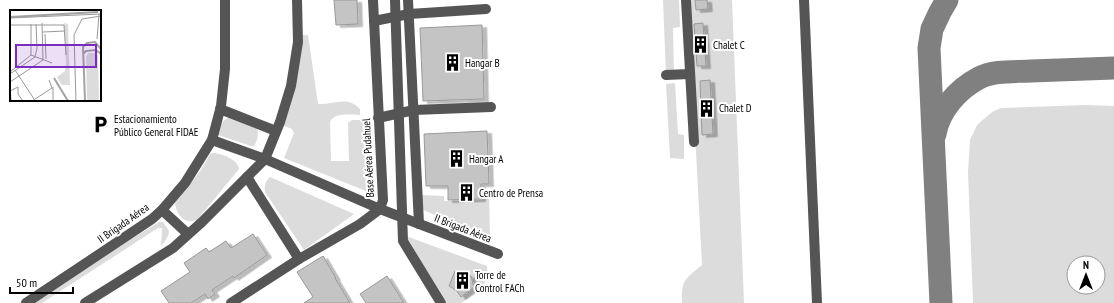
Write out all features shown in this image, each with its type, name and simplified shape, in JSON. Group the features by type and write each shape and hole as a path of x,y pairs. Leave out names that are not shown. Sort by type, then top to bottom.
{"street":[{"name":"II Brigada Aérea","path":"26,303 152,219 162,210 185,182 212,140 220,109 226,69 224,0"},
{"path":"85,303 173,248 265,159 291,86 298,42 298,0"},
{"name":"Base Aérea Pudahuel","path":"231,303 299,259 360,224 380,209 383,200 372,0"},
{"path":"395,0 403,241 441,303"},
{"path":"408,0 419,224"},
{"path":"686,0 694,142"},
{"path":"804,0 817,303"},
{"path":"374,21 409,14 486,9"},
{"path":"666,75 689,74"},
{"path":"378,118 414,110 491,107"},
{"path":"220,109 276,131"},
{"name":"II Brigada Aérea","path":"212,140 265,159 380,209 498,254"},
{"path":"247,177 299,259"},
{"path":"162,210 188,234"}],"shaded area":[{"path":"663,0 679,0 680,27 673,28 674,75 666,75"},
{"path":"688,0 732,0 744,303 682,303 682,289 685,281 702,265"},
{"path":"300,35 308,35 318,104 350,102 360,109 360,115 339,115 330,122 331,161 349,161 348,123 352,120 363,120 366,191 284,158 294,133 292,129 282,125"},
{"path":"675,83 678,134 684,135 684,159 670,158 666,84"},
{"path":"1085,105 1114,106 1114,303 973,303 968,172 970,140 977,125 992,112 1001,108"},
{"path":"230,117 257,127 258,136 254,146 218,135 221,124"},
{"path":"210,154 220,154 233,160 239,169 197,220 185,220 179,215 175,203 201,170"},
{"path":"270,177 354,214 304,250 265,192 265,184"},
{"path":"482,194 489,194 490,236 485,237 421,209 421,195 444,196 444,201 482,200"},
{"path":"159,222 163,222 169,231 168,236 161,247 162,228 158,228 42,303 27,303"},
{"path":"406,236 487,266 488,278 477,293 461,303 447,303"}],"building":[{"path":"334,0 357,0 358,24 336,25"},
{"path":"695,0 707,0 708,9 696,10"},
{"name":"Chalet C","path":"703,23 706,66 697,66 694,24"},
{"name":"Hangar B","path":"482,25 484,99 423,101 420,28"},
{"name":"Chalet D","path":"710,80 713,134 702,135 700,81"},
{"name":"Hangar A","path":"487,131 489,184 481,184 481,199 448,200 448,186 426,186 424,134"},
{"path":"253,234 267,255 234,278 233,276 212,290 215,294 208,299 205,294 191,303 169,303 161,291 190,272 184,263 206,248 209,252 226,241 231,248"},
{"path":"323,256 350,303 304,303 313,297 297,272"},
{"name":"Torre de Control FACh","path":"455,271 471,276 474,287 461,297 457,291 449,286"},
{"path":"387,276 404,303 366,303 360,294"}],"taxiway":[{"path":"941,303 929,48 932,29 947,0"},
{"path":"935,134 937,125 951,101 964,88 985,75 1005,72 1114,68"}],"place":[{"name":"Chalet C","path":"700,45"},
{"name":"Hangar B","path":"452,63"},
{"name":"Chalet D","path":"706,108"},
{"name":"Estacionamiento Público General FIDAE","path":"101,125"},
{"name":"Hangar A","path":"456,159"},
{"name":"Centro de Prensa","path":"466,193"},
{"name":"Torre de Control FACh","path":"462,281"}]}
